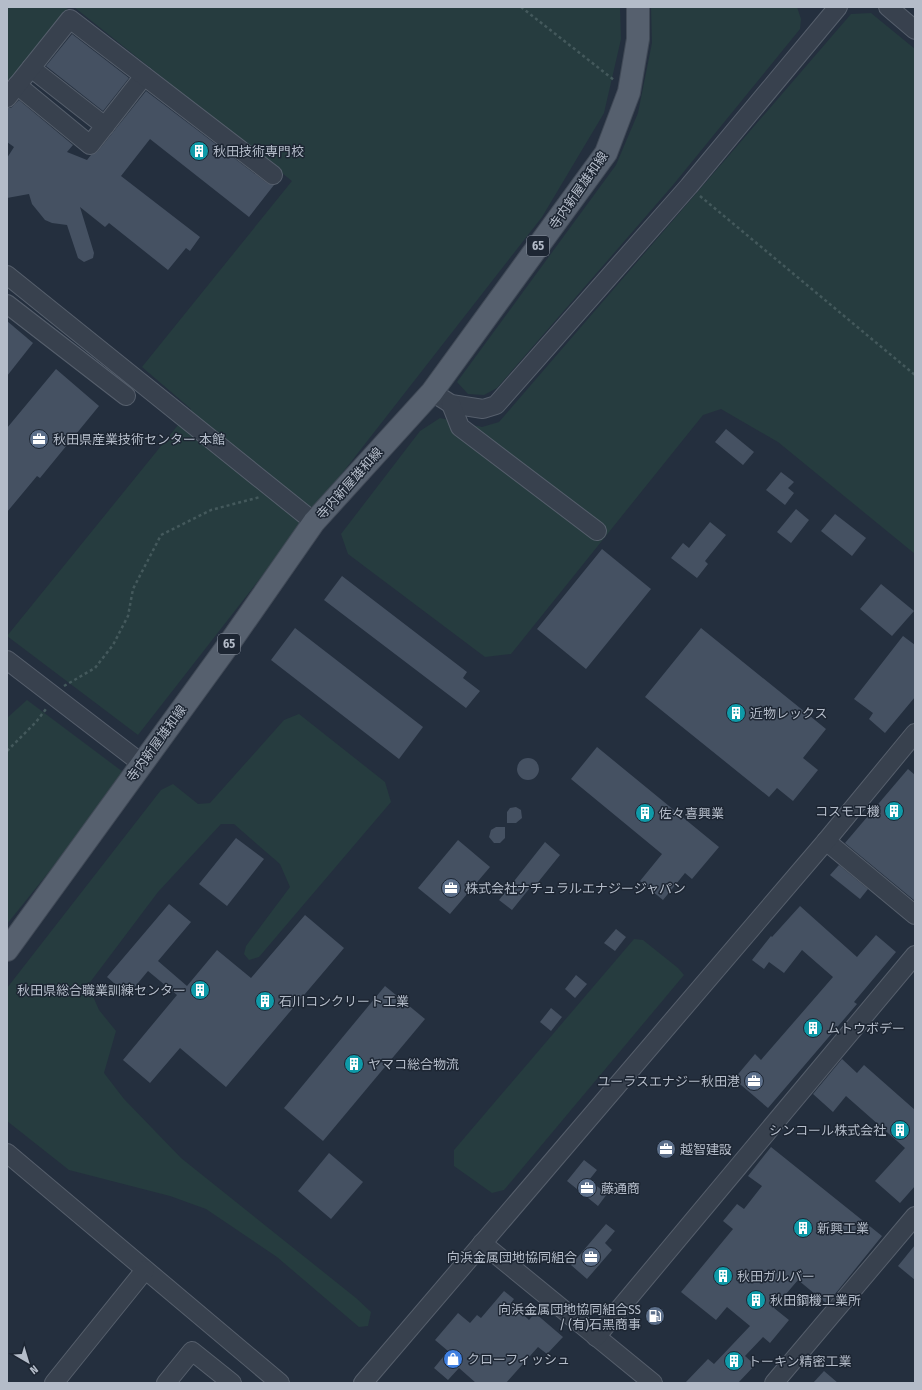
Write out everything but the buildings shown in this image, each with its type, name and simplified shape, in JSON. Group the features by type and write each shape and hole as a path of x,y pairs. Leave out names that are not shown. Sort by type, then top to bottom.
{"main road":[{"name":"寺内新屋雄和線","path":"8,944 224,651 314,522 432,392 606,153 629,92 638,39 638,7"}],"street":[{"path":"432,392 451,404 483,409 496,405 689,186 838,7"},
{"path":"888,7 915,30"},
{"path":"144,76 90,144 12,92 70,19 273,175"},
{"path":"31,68 105,126"},
{"path":"7,274 314,522"},
{"path":"7,304 126,396"},
{"path":"451,404 460,428 597,530"},
{"path":"11,665 141,763"},
{"path":"363,1383 826,841 915,733"},
{"path":"826,841 915,915"},
{"path":"596,1337 915,955"},
{"path":"7,1154 280,1383"},
{"path":"774,1383 915,1216"},
{"path":"482,1243 652,1383"},
{"path":"54,1383 145,1270"},
{"path":"166,1383 192,1351 232,1383"}],"path":[{"path":"521,7 629,92"},
{"path":"689,186 915,375"},
{"path":"7,751 36,722 54,697 67,683 95,668 113,645 128,616 133,590 161,534 211,510 263,497 284,498"}],"green space":[{"path":"7,7 65,7 69,10 7,87"},
{"path":"74,7 620,7 621,39 604,113 542,217 138,735 7,636 191,409 142,367 292,181"},
{"path":"651,7 797,7 801,19 800,29 673,185 497,388 484,395 468,394 457,382 616,165 638,113 652,43"},
{"path":"871,13 915,49 915,554 778,442 721,409 703,415 511,654 485,657 348,554 341,534 420,431 440,418 482,427 499,422 851,14"},
{"path":"27,700 127,775 7,924 7,718"},
{"path":"299,714 385,782 391,802 259,957 249,960 244,954 246,946 290,887 280,864 234,824 221,824 158,892 88,985 99,1010 116,1031 104,1073 124,1099 181,1158 356,1298 371,1312 368,1326 359,1327 277,1257 206,1209 170,1196 69,1170 7,1121 7,988 161,790 173,784 198,804 210,803 284,720"},
{"path":"634,939 643,940 678,968 684,975 504,1190 492,1193 454,1166 454,1150"}],"place":[{"name":"秋田技術専門校","path":"199,151"},
{"name":"秋田県産業技術センター 本館","path":"39,439"},
{"name":"近物レックス","path":"736,713"},
{"name":"コスモ工機","path":"894,811"},
{"name":"佐々喜興業","path":"645,813"},
{"name":"株式会社ナチュラルエナジージャパン","path":"451,888"},
{"name":"秋田県総合職業訓練センター","path":"200,990"},
{"name":"石川コンクリート工業","path":"265,1001"},
{"name":"ムトウボデー","path":"813,1028"},
{"name":"ヤマコ総合物流","path":"354,1064"},
{"name":"ユーラスエナジー秋田港","path":"754,1081"},
{"name":"シンコール株式会社","path":"900,1130"},
{"name":"越智建設","path":"666,1149"},
{"name":"藤通商","path":"587,1188"},
{"name":"新興工業","path":"803,1228"},
{"name":"向浜金属団地協同組合","path":"591,1257"},
{"name":"秋田ガルバー","path":"723,1276"},
{"name":"秋田鋼機工業所","path":"756,1300"},
{"name":"向浜金属団地協同組合SS / (有)石黒商事","path":"655,1316"},
{"name":"クローフィッシュ","path":"453,1359"},
{"name":"トーキン精密工業","path":"734,1361"}]}
